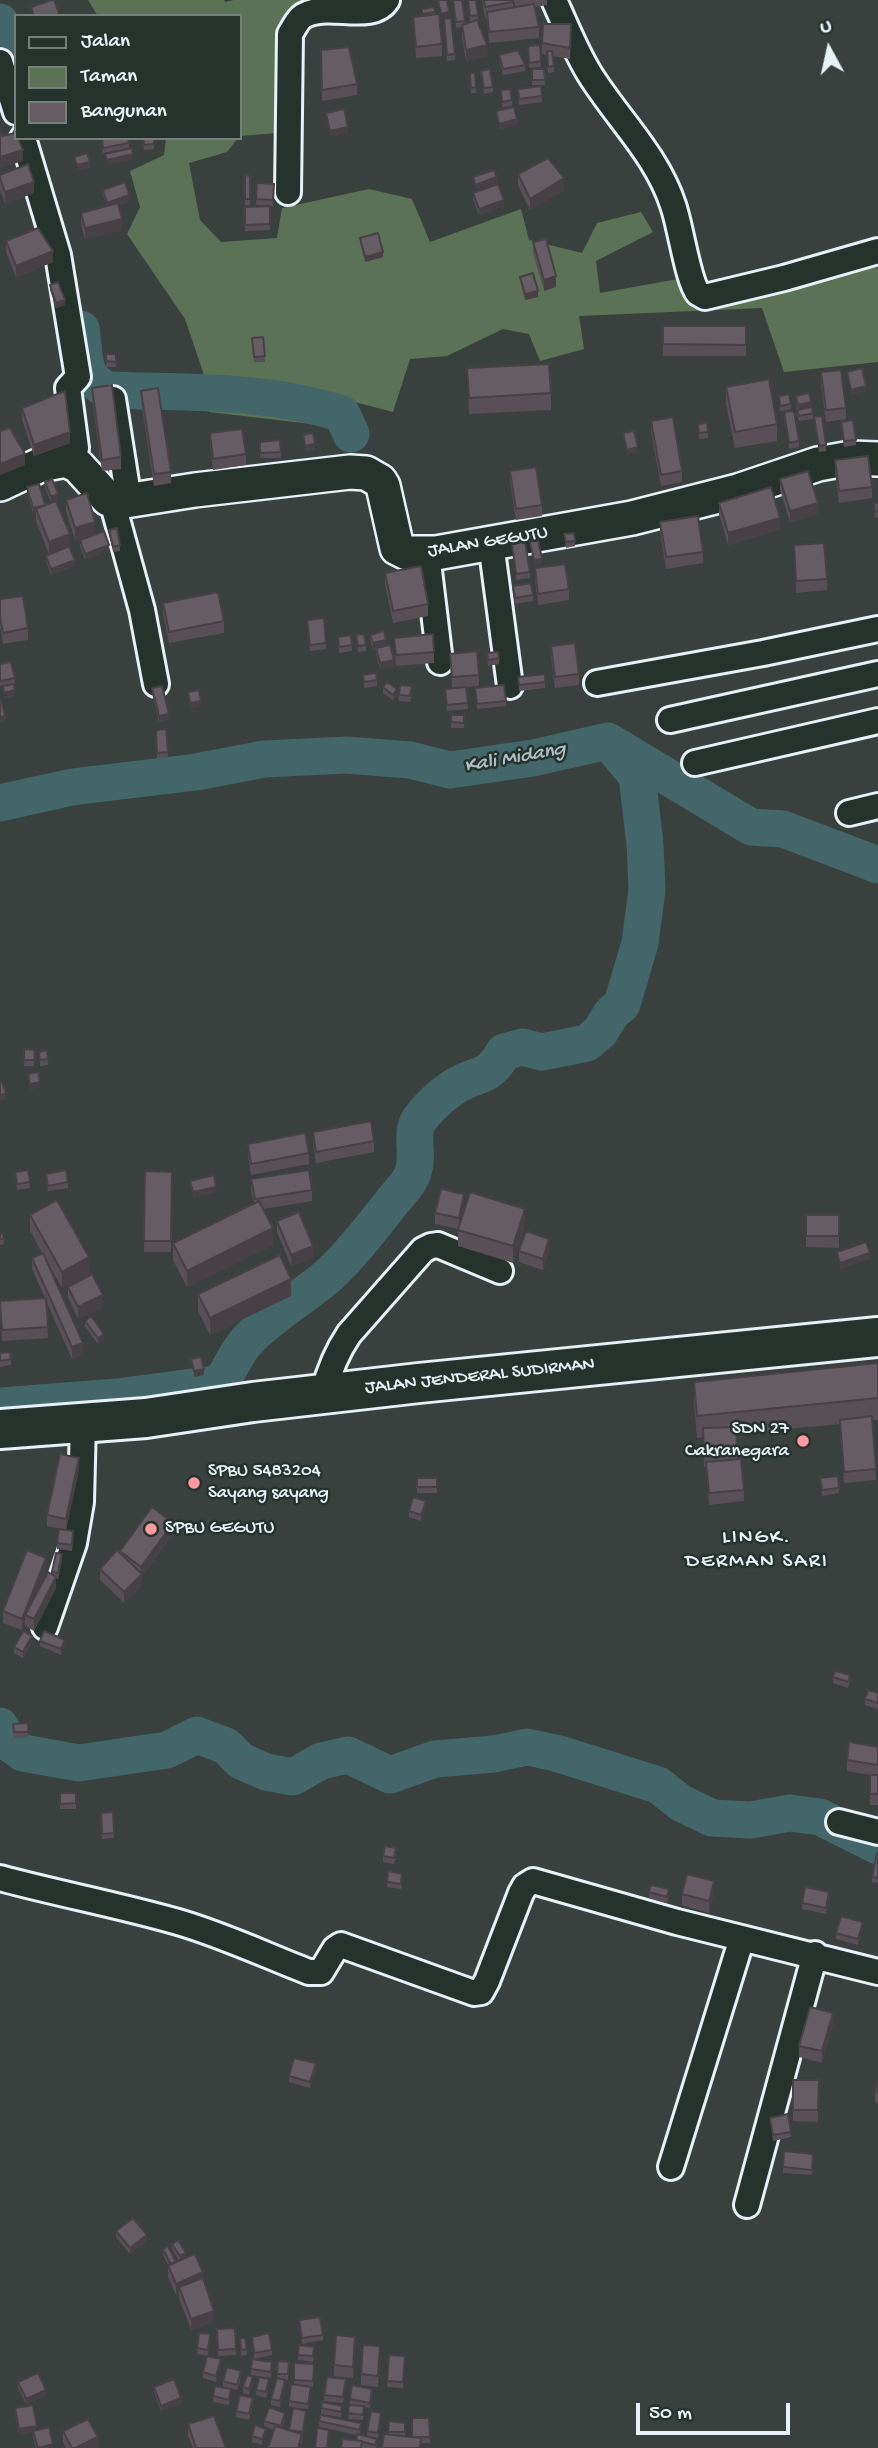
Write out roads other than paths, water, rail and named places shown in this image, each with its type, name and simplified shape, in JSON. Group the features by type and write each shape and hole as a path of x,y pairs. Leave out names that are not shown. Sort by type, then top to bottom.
{"highway":[{"name":"JALAN JENDERAL SUDIRMAN","path":"0,1429 146,1418 323,1394 878,1337"}],"street":[{"path":"288,192 290,34 303,16 332,10 366,12 383,7 387,0"},
{"path":"554,0 589,73 640,144 664,183 674,207 691,280 698,293 705,297 878,251"},
{"path":"0,62 14,106"},
{"path":"24,140 58,255 78,377 68,388 76,448 72,462"},
{"path":"113,399 121,501 156,684"},
{"name":"JALAN GEGUTU","path":"121,501 284,479 350,472 366,473 380,481 383,486 397,548 407,553 427,554 632,518 697,502 834,460 878,459"},
{"path":"0,484 53,461 72,462 103,494 121,501"},
{"path":"491,543 510,686"},
{"path":"427,554 440,662"},
{"path":"597,683 878,629"},
{"path":"670,720 878,674"},
{"path":"695,763 878,721"},
{"path":"849,813 878,806"},
{"path":"323,1394 334,1357 349,1334 423,1250 431,1245 438,1245 500,1271"},
{"path":"45,1627 74,1543 80,1502 83,1422"},
{"path":"839,1822 878,1832"},
{"path":"0,1878 180,1923 223,1937 309,1972 321,1972 335,1949 341,1945 474,1993 481,1992 487,1981 521,1893 529,1882 878,1972"},
{"path":"671,2167 742,1938"},
{"path":"747,2205 815,1954"}],"waterway":[{"path":"0,22 14,83"},
{"path":"81,329 88,372 99,385 109,390 226,394 284,400 342,414 351,434"},
{"name":"Kali Midang","path":"0,803 72,787 196,772 264,759 346,755 410,760 450,770 533,758 608,741 751,827 783,829 878,865"},
{"path":"0,1406 117,1397 222,1383 246,1342 338,1267 404,1188 415,1165 418,1122 437,1100 454,1087 487,1072 504,1052 522,1047 542,1052 587,1043 600,1032 611,1014 622,1004 640,943 647,890 637,776 608,741"},
{"path":"0,1726 10,1744 23,1753 79,1763 167,1750 197,1735 226,1746 241,1761 266,1772 293,1777 321,1761 348,1755 390,1775 435,1759 494,1754 527,1747 556,1753 658,1785 681,1803 712,1818 751,1820 790,1813 820,1817 878,1846"}],"place":[{"name":"SDN 27 Cakranegara","path":"803,1441"},
{"name":"SPBU 5483204 Sayang sayang","path":"194,1483"},
{"name":"SPBU GEGUTU","path":"151,1529"}],"district":[{"name":"LINGK. DERMAN SARI","path":"757,1551"}]}
